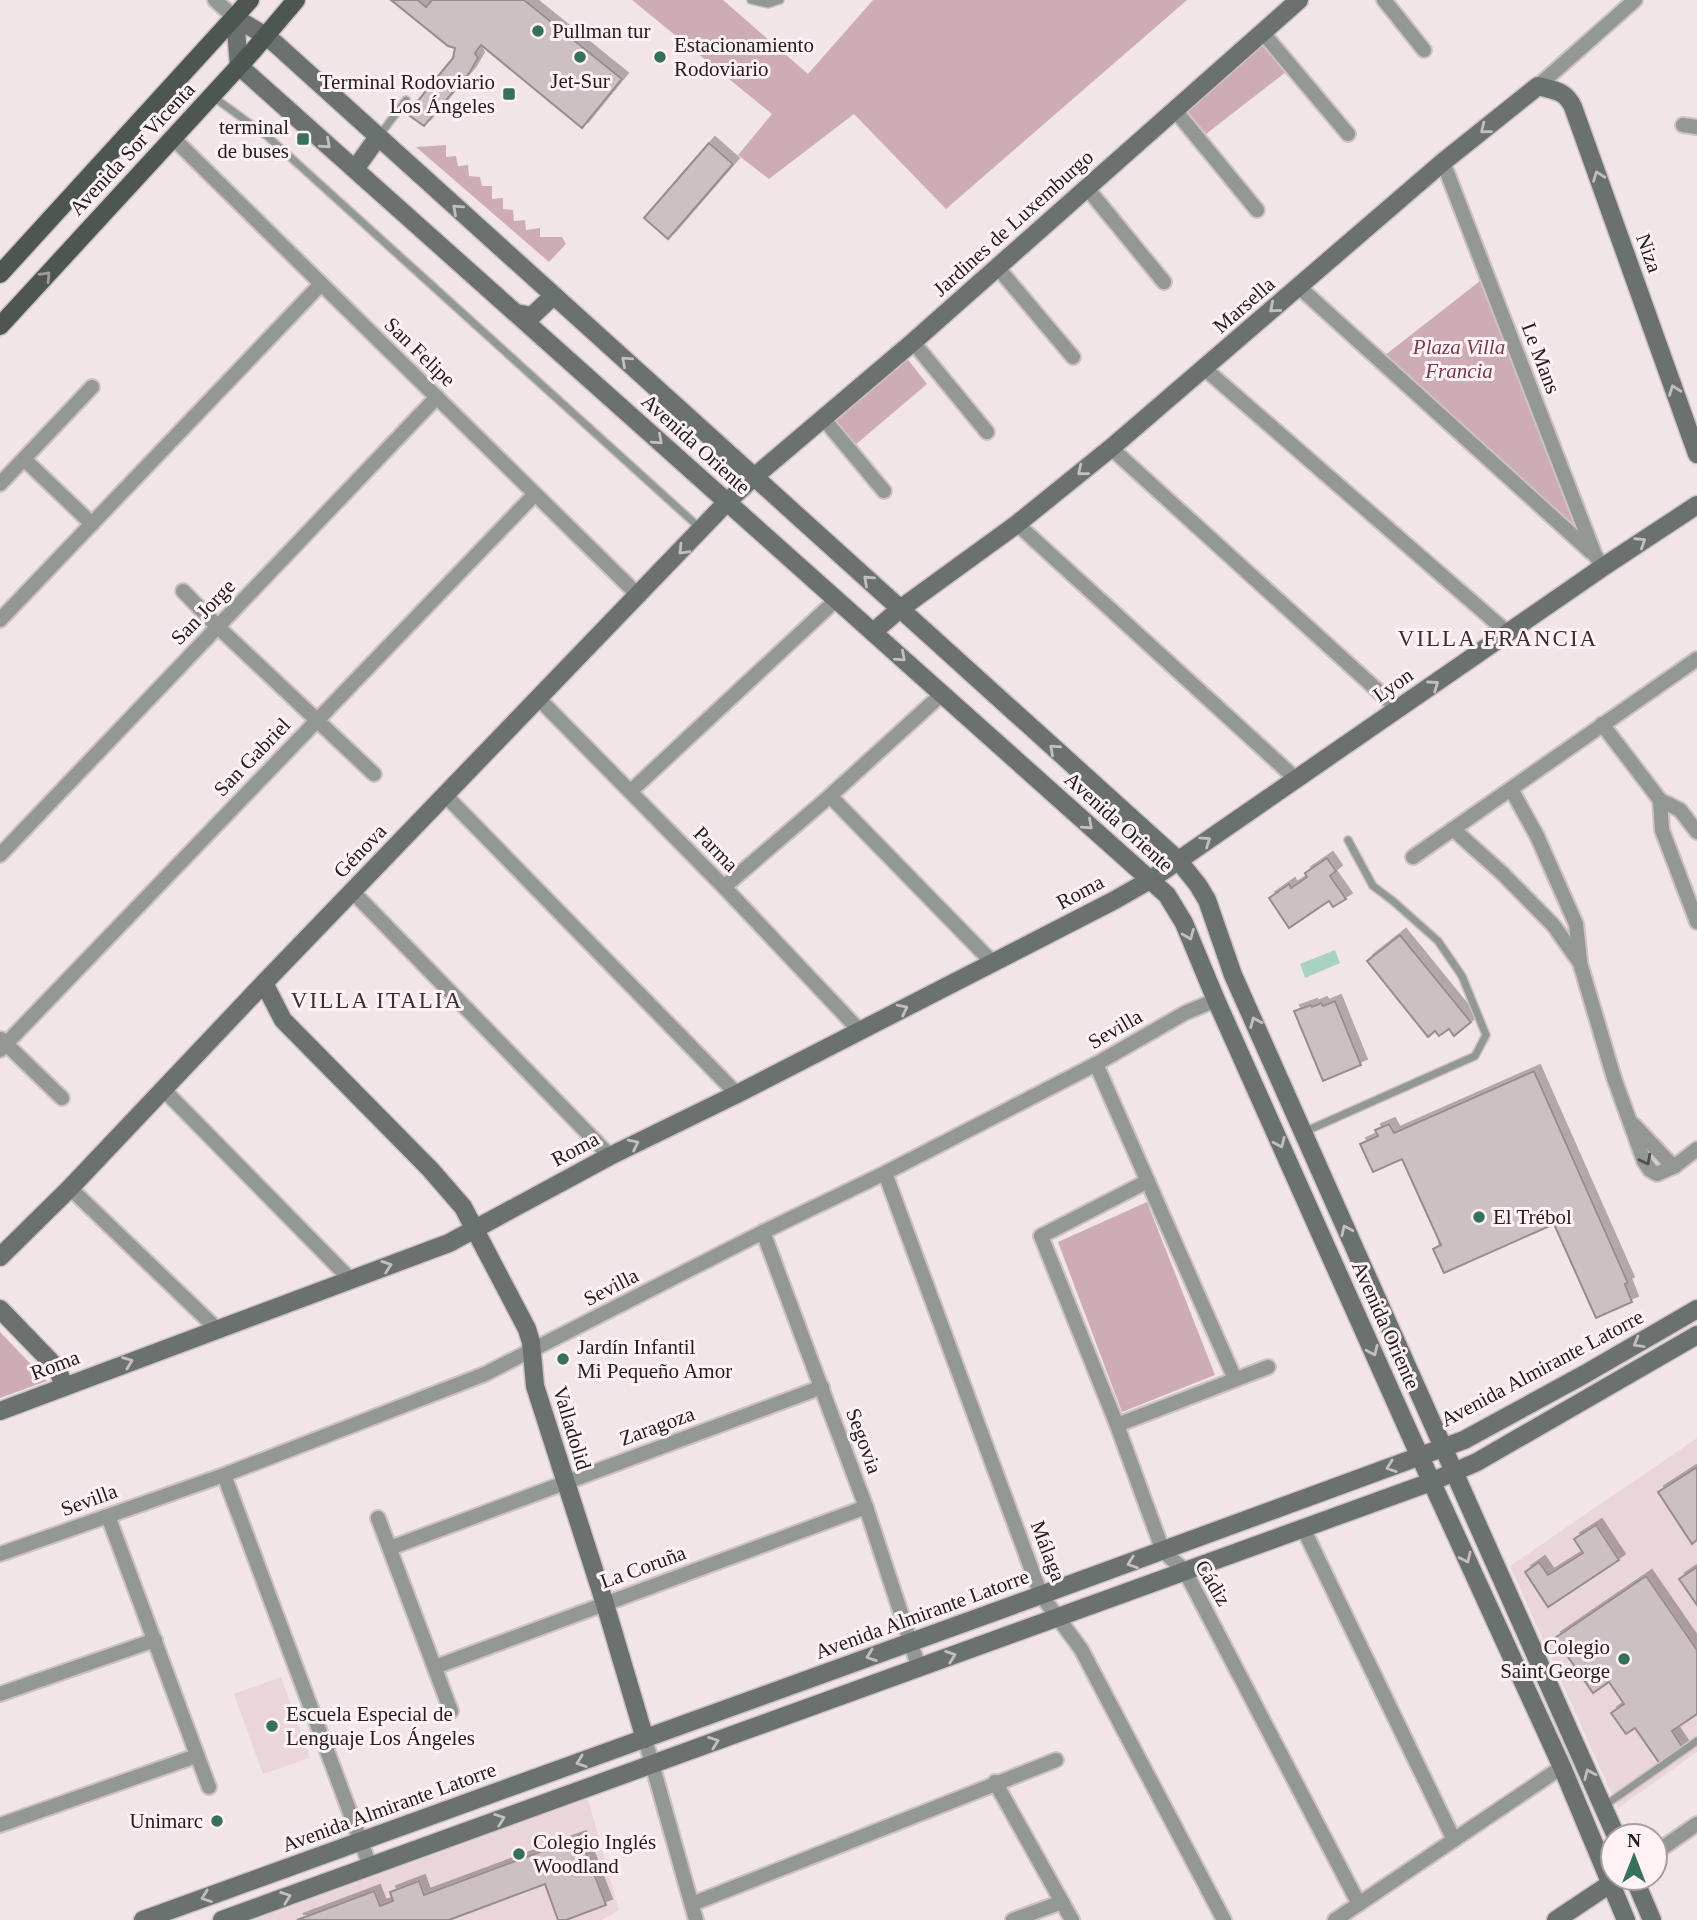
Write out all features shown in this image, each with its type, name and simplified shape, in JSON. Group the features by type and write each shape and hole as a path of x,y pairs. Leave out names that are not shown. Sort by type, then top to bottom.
{"main road":[{"name":"Avenida Sor Vicenta","path":"0,274 250,0"},
{"name":"Avenida Sor Vicenta","path":"0,326 239,66 296,0"},
{"name":"Jardines de Luxemburgo","path":"754,477 914,342 1299,0"},
{"name":"Avenida Oriente","path":"235,18 266,36 1178,860 1198,885 1207,900 1233,975 1610,1822"},
{"path":"235,18 239,66"},
{"name":"Avenida Oriente","path":"239,66 1167,895 1177,908 1431,1482 1599,1848"},
{"name":"Marsella","path":"873,632 900,609 1017,524 1111,448 1443,162 1538,86"},
{"name":"Niza","path":"1538,86 1558,91 1568,97 1573,107 1697,454"},
{"path":"355,169 378,137"},
{"path":"516,313 532,316 553,296"},
{"name":"Génova","path":"0,1257 70,1188 352,891 754,477"},
{"name":"Lyon","path":"1150,880 1508,633 1599,561 1697,505"},
{"name":"Roma","path":"0,1410 416,1256 476,1228 610,1156 737,1094 1150,880"},
{"name":"Valladolid","path":"264,983 283,1020 430,1169 463,1207 527,1329 535,1386 645,1739"},
{"path":"0,1309 57,1368 64,1386"},
{"name":"Avenida Almirante Latorre","path":"143,1920 1420,1457 1486,1429 1697,1309"},
{"path":"222,1920 1431,1482 1455,1472 1697,1335"},
{"path":"1556,1920 1599,1891"},
{"name":"Avenida Oriente","path":"1617,1892 1626,1920"},
{"path":"1640,1892 1652,1920"}],"street":[{"name":"Avenida Oriente","path":"215,0 235,18"},
{"path":"1384,0 1424,50"},
{"name":"Marsella","path":"1538,86 1635,0"},
{"path":"1263,33 1348,134"},
{"path":"1174,109 1257,209"},
{"name":"San Felipe","path":"173,138 639,596"},
{"name":"Le Mans","path":"1443,162 1599,561"},
{"path":"1087,188 1164,282"},
{"path":"998,268 1073,357"},
{"path":"0,620 321,284"},
{"path":"1298,287 1599,561"},
{"path":"914,342 987,432"},
{"path":"1205,369 1508,633"},
{"path":"0,484 92,387"},
{"name":"San Jorge","path":"0,855 437,397"},
{"path":"823,418 884,491"},
{"path":"1111,448 1398,709"},
{"path":"24,459 92,524"},
{"name":"San Gabriel","path":"2,1044 535,494"},
{"path":"1017,524 1296,779"},
{"path":"183,591 374,774"},
{"path":"631,791 836,600"},
{"path":"1413,858 1697,659"},
{"path":"724,887 830,796 942,694"},
{"name":"Parma","path":"539,699 724,887 860,1031"},
{"path":"1602,724 1660,800 1680,810 1697,832"},
{"path":"1511,789 1537,836 1576,924 1580,963 1614,1079 1632,1124 1675,1166 1697,1149"},
{"path":"445,795 737,1094"},
{"path":"830,796 993,963"},
{"path":"1660,800 1662,830 1697,922"},
{"path":"1453,829 1555,926 1580,963"},
{"path":"352,891 610,1156"},
{"name":"Sevilla","path":"0,1555 224,1475 485,1374 885,1173 1096,1064 1185,1013 1216,1000"},
{"path":"2,1044 62,1098"},
{"path":"1096,1064 1235,1379"},
{"path":"163,1089 350,1279"},
{"name":"Málaga","path":"885,1173 1041,1595 1081,1649 1223,1920"},
{"name":"Cádiz","path":"1148,1181 1041,1236 1117,1425 1163,1551 1185,1571 1359,1904"},
{"path":"70,1188 217,1329"},
{"name":"Segovia","path":"763,1232 866,1507 919,1668"},
{"path":"1117,1425 1268,1367"},
{"name":"Zaragoza","path":"390,1548 822,1387"},
{"path":"224,1475 370,1867"},
{"name":"La Coruña","path":"435,1667 866,1507"},
{"path":"108,1516 209,1787"},
{"path":"379,1518 451,1711"},
{"path":"1303,1528 1454,1840"},
{"path":"0,1694 155,1640"},
{"name":"Valladolid","path":"645,1739 696,1920"},
{"path":"0,1825 196,1756"},
{"path":"692,1904 1056,1760"},
{"path":"1335,1920 1562,1767"},
{"path":"995,1782 1072,1920"},
{"path":"1669,1843 1697,1824"},
{"path":"1013,1920 1062,1902"}],"lane":[{"path":"751,0 768,4 780,0"},
{"path":"212,95 267,136 702,530"},
{"path":"378,137 406,100"},
{"path":"1303,1132 1475,1056 1486,1035 1462,976 1438,941 1373,886 1348,840"},
{"path":"1603,1807 1697,1741"}],"shaded area":[{"path":"1335,950 1340,963 1305,978 1300,964"},
{"name":"Colegio Saint George","path":"1697,1438 1697,1752 1618,1808 1510,1566"},
{"name":"Escuela Especial de Lenguaje Los Ángeles","path":"281,1677 310,1758 263,1774 234,1694"},
{"name":"Colegio Inglés Woodland","path":"588,1799 619,1910 602,1920 254,1920"}],"green space":[{"path":"632,0 723,0 808,74 873,0 1187,0 946,209 854,114 769,179 738,155 772,114"},
{"path":"1261,41 1286,72 1206,134 1184,107"},
{"path":"446,145 446,157 456,156 458,166 468,165 469,176 480,177 482,186 492,186 492,199 503,198 503,209 513,210 514,221 525,220 526,230 540,228 540,237 562,237 566,244 549,262 416,147"},
{"name":"Plaza Villa Francia","path":"1480,281 1575,527 1384,356"},
{"path":"902,352 927,384 854,446 832,418"},
{"path":"1147,1202 1215,1375 1122,1412 1058,1242"},
{"path":"0,1332 47,1381 0,1398"}],"building":[{"path":"391,0 418,0 426,7 432,0 524,0 622,79 582,128 481,45 475,53 478,58 470,72 424,126 407,114 453,58 455,48 448,46"},
{"path":"709,143 733,164 668,239 644,218"},
{"path":"1327,858 1336,871 1330,876 1346,899 1333,907 1329,901 1289,928 1269,898 1289,884 1291,888 1307,877 1305,873"},
{"path":"1400,935 1471,1022 1454,1036 1449,1029 1439,1036 1435,1031 1428,1037 1367,961"},
{"path":"1335,1001 1361,1065 1323,1081 1294,1011"},
{"path":"1534,1071 1628,1283 1625,1284 1632,1302 1596,1318 1554,1224 1444,1273 1433,1249 1441,1245 1402,1159 1373,1172 1360,1144 1378,1136 1375,1130 1389,1124 1394,1133"},
{"path":"1697,1467 1697,1540 1692,1544 1658,1492"},
{"path":"1596,1525 1619,1560 1548,1607 1525,1572 1539,1562 1548,1575 1583,1553 1574,1539"},
{"path":"1697,1567 1697,1605 1679,1579"},
{"path":"1646,1576 1697,1650 1697,1714 1672,1731 1683,1748 1660,1764 1635,1728 1626,1734 1611,1713 1624,1704 1609,1682 1593,1693 1555,1638"},
{"path":"580,1837 606,1905 566,1920 558,1920 545,1884 449,1920 297,1920 374,1891 380,1906 393,1901 390,1892 419,1881 424,1895"}],"place":[{"name":"Pullman tur","path":"538,31"},
{"name":"Jet-Sur","path":"580,57"},
{"name":"Estacionamiento Rodoviario","path":"660,57"},
{"name":"Terminal Rodoviario Los Ángeles","path":"509,94"},
{"name":"terminal de buses","path":"303,139"},
{"name":"El Trébol","path":"1479,1217"},
{"name":"Jardín Infantil Mi Pequeño Amor","path":"563,1359"},
{"name":"Colegio Saint George","path":"1624,1659"},
{"name":"Escuela Especial de Lenguaje Los Ángeles","path":"272,1726"},
{"name":"Unimarc","path":"217,1821"},
{"name":"Colegio Inglés Woodland","path":"519,1854"}],"district":[{"name":"VILLA FRANCIA","path":"1498,638"},
{"name":"VILLA ITALIA","path":"377,1000"}]}
